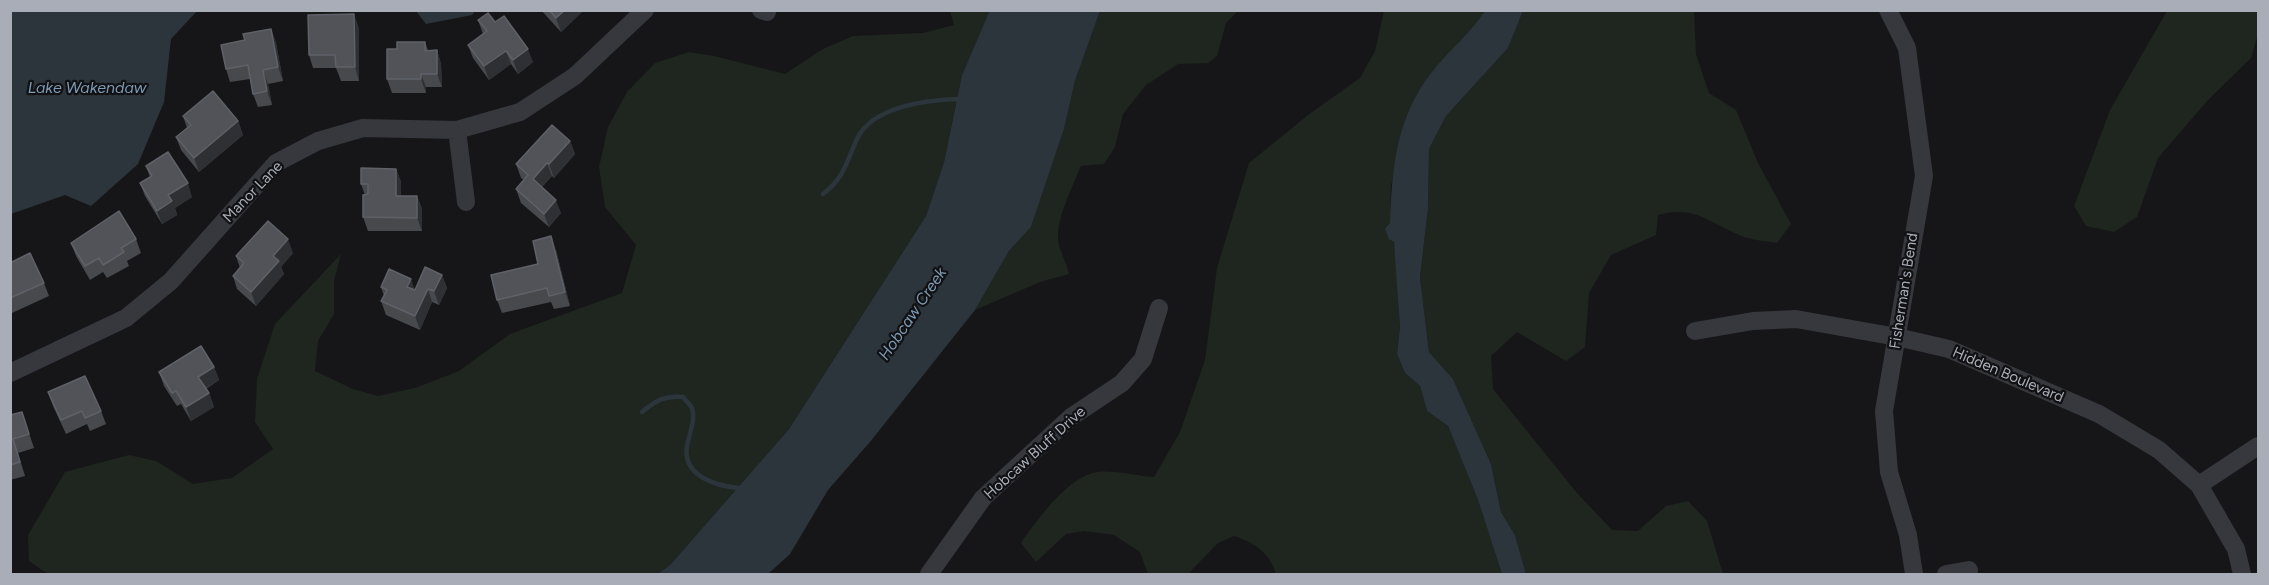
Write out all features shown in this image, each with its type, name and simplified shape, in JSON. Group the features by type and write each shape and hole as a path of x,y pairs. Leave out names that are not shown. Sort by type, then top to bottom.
{"street":[{"name":"Manor Lane","path":"10,373 126,318 171,282 276,163 318,141 363,128 457,130 520,112 575,76 645,10"},
{"name":"Fisherman's Bend","path":"1888,10 1907,48 1923,176 1884,411 1889,472 1908,535 1914,574"},
{"path":"457,130 466,202"},
{"name":"Hobcaw Bluff Drive","path":"928,574 983,498 1071,417 1122,383 1143,359 1159,308"},
{"name":"Hidden Boulevard","path":"1695,331 1753,321 1796,319 1897,337 1949,349 2099,414 2159,450 2199,485 2236,549 2242,574"},
{"path":"2199,485 2259,446"},
{"path":"1946,574 1969,570"}],"shaded area":[{"path":"950,11 990,11 962,75 944,162 926,216 789,429 671,564 658,574 48,574 29,561 28,535 65,472 129,455 156,461 193,484 232,478 273,449 255,422 257,379 275,324 341,254 334,281 334,314 318,341 315,371 353,389 378,396 415,388 459,371 510,334 622,293 636,245 605,207 599,167 608,127 627,92 655,63 689,52 785,74 823,49 853,36 923,33 954,25"},
{"path":"1100,11 1238,11 1226,23 1217,56 1208,63 1178,64 1146,85 1123,114 1115,147 1104,164 1081,166 1066,202 1058,230 1059,247 1069,274 1040,282 975,310 1009,251 1031,227 1064,129 1075,81"},
{"path":"1384,11 1485,11 1391,184 1390,223 1397,260 1400,327 1397,354 1405,373 1420,386 1427,411 1448,426 1478,500 1502,574 1276,574 1260,549 1234,536 1218,543 1188,574 1148,574 1140,552 1114,535 1084,531 1066,534 1036,562 1021,543 1054,500 1076,481 1098,472 1154,477 1180,432 1205,360 1217,268 1249,163 1308,115 1360,78 1375,51"},
{"path":"1523,11 1694,11 1696,54 1709,93 1736,110 1758,163 1791,224 1777,243 1744,237 1701,216 1682,212 1658,215 1656,235 1611,255 1589,293 1585,347 1566,361 1517,332 1491,356 1493,389 1577,493 1612,530 1638,531 1666,506 1688,501 1707,521 1723,574 1526,574 1515,535 1501,512 1491,464 1453,379 1429,352 1420,277 1428,209 1429,149 1446,116 1508,48"},
{"path":"2167,11 2258,11 2258,34 2251,58 2208,100 2158,158 2137,217 2114,232 2086,226 2074,206 2110,110"}],"water":[{"name":"Lake Wakendaw","path":"11,10 197,11 171,39 164,102 138,164 91,206 65,195 11,214"},
{"name":"Hobcaw Creek","path":"990,10 1100,11 1075,81 1064,129 1031,227 1009,251 975,310 870,442 828,490 790,554 768,574 658,574 671,564 789,429 926,216 944,162 962,75"},
{"path":"416,11 475,11 472,15 426,24"},
{"path":"1485,11 1523,11 1508,48 1446,116 1429,149 1428,209 1420,277 1429,352 1453,379 1491,464 1501,512 1515,535 1526,574 1502,574 1478,500 1448,426 1427,411 1420,386 1405,373 1397,354 1400,327 1394,242 1389,239 1385,229 1390,223 1395,160 1399,140 1413,103 1436,67"}],"building":[{"path":"549,10 565,10 556,18"},
{"path":"488,13 495,22 504,16 528,49 513,60 506,51 484,66 468,45 487,31 478,20"},
{"path":"354,14 355,67 336,67 335,55 309,55 308,15"},
{"path":"271,29 278,67 263,70 267,91 253,94 248,65 226,69 221,45 245,40 243,34"},
{"path":"397,42 425,42 425,51 437,50 437,74 421,74 421,79 387,79 387,49 397,49"},
{"path":"213,91 238,121 194,158 176,137 191,125 183,116"},
{"path":"552,125 570,141 533,179 556,200 544,214 516,189 528,175 516,164"},
{"path":"168,152 188,183 168,195 172,201 157,211 140,183 152,176 146,166"},
{"path":"361,168 396,169 396,196 417,196 417,218 363,217 363,195 368,194 368,184 361,184"},
{"path":"119,211 136,239 121,248 124,252 103,265 99,258 85,266 71,243"},
{"path":"268,221 288,239 273,256 279,261 251,292 233,276 244,263 236,256"},
{"path":"551,236 565,292 549,296 547,288 497,300 491,275 538,264 533,241"},
{"path":"30,253 44,283 10,298 10,263"},
{"path":"425,267 442,275 434,291 428,289 415,316 381,301 387,290 381,287 389,269 411,279 407,287 415,290"},
{"path":"201,346 214,367 198,377 209,393 186,407 176,391 172,393 159,372"},
{"path":"85,376 101,411 85,418 82,411 61,420 48,392"},
{"path":"22,412 29,434 13,439 20,462 10,465 10,415"}],"waterway":[{"path":"823,194 836,182 857,139 874,119 901,107 930,101 957,99"},
{"path":"642,412 661,400 683,397 693,413 687,446 690,465 702,478 720,485 739,488"}]}
